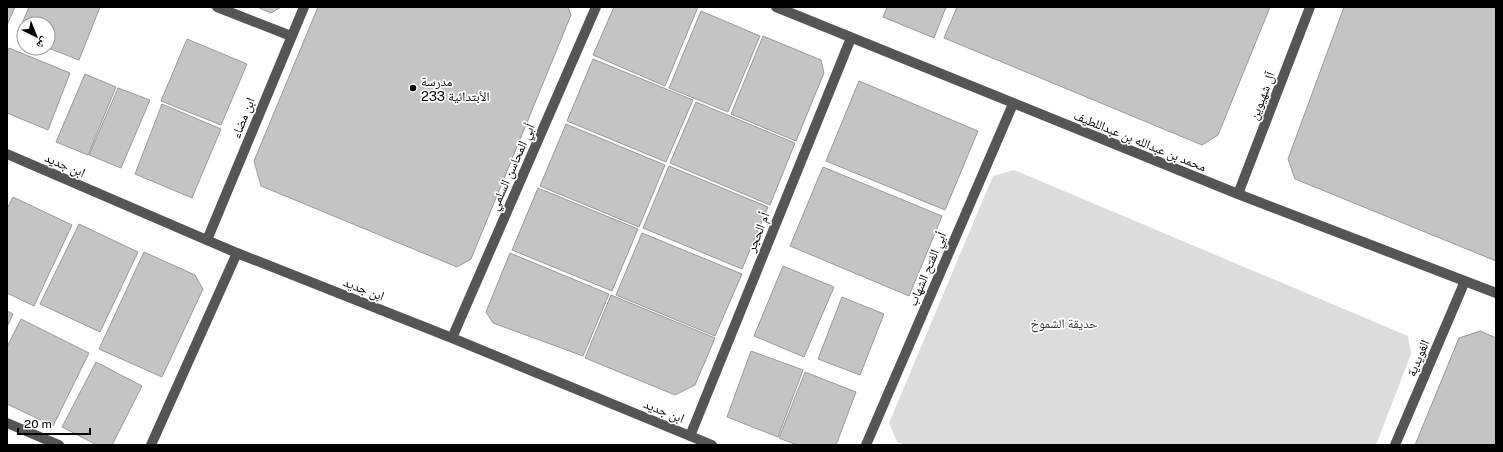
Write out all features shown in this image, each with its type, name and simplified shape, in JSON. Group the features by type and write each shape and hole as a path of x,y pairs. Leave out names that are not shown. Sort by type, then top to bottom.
{"street":[{"path":"217,7 291,36"},
{"name":"ابن مضاء","path":"207,240 304,7"},
{"name":"أبي المحاسن السلمي","path":"452,338 596,7"},
{"name":"محمد بن عبدالله بن عبداللطيف","path":"776,7 1238,194 1496,293"},
{"name":"آل شهيوين","path":"1238,194 1310,7"},
{"name":"أم الحجر","path":"690,436 851,38"},
{"name":"أبي الفتح الشهاب","path":"866,445 1013,104"},
{"name":"ابن جديد","path":"7,154 236,253 452,338 712,445"},
{"path":"151,445 236,253"},
{"name":"الغويدية","path":"1395,445 1464,281"},
{"path":"7,424 59,445"}],"green space":[{"name":"حديقة الشموخ","path":"1014,170 1408,336 1411,354 1376,445 906,445 897,442 889,423 993,176"}],"building":[{"path":"7,7 15,7 7,25"},
{"path":"29,7 100,7 79,60 56,51 56,16 25,16"},
{"path":"257,7 281,7 271,13"},
{"name":"مدرسة الأبتدائية 233","path":"318,7 568,7 571,15 471,259 457,267 261,186 254,161"},
{"path":"614,7 698,7 665,86 593,55"},
{"path":"887,7 946,7 934,38 883,17"},
{"path":"957,7 1270,7 1218,135 1202,145 944,38"},
{"path":"1344,7 1496,7 1496,261 1295,179 1288,159"},
{"path":"701,11 760,36 728,112 669,88"},
{"path":"763,36 821,60 824,73 796,141 731,114"},
{"path":"187,39 247,64 221,125 161,101"},
{"path":"9,48 16,51 16,56 29,56 70,73 48,130 7,113 7,53"},
{"path":"593,59 693,100 666,162 567,121"},
{"path":"85,74 116,87 88,155 56,142"},
{"path":"859,81 978,131 945,210 826,161"},
{"path":"118,88 150,100 121,168 89,155"},
{"path":"696,102 795,143 770,205 670,163"},
{"path":"162,104 221,129 192,198 135,174"},
{"path":"566,124 665,165 639,227 540,186"},
{"path":"669,166 768,207 742,269 643,228"},
{"path":"823,167 942,216 909,296 790,246"},
{"path":"538,188 638,229 612,291 512,250"},
{"path":"13,197 72,225 34,306 7,293 7,209"},
{"path":"79,224 138,252 100,332 40,304"},
{"path":"642,233 742,274 715,336 616,295"},
{"path":"144,252 195,275 203,289 162,377 99,349"},
{"path":"510,253 609,294 583,356 493,323 486,312"},
{"path":"783,266 834,287 804,357 754,336"},
{"path":"611,295 715,338 695,385 675,395 585,358"},
{"path":"842,297 884,314 860,375 818,359"},
{"path":"7,311 13,314 7,327"},
{"path":"21,319 89,353 53,426 7,404 7,347"},
{"path":"1480,331 1496,338 1496,445 1415,445 1459,338"},
{"path":"751,351 803,370 778,437 727,417"},
{"path":"96,362 142,386 112,445 97,445 62,427"},
{"path":"805,372 856,392 836,445 797,445 779,438"}],"place":[{"name":"مدرسة الأبتدائية 233","path":"413,88"}]}
